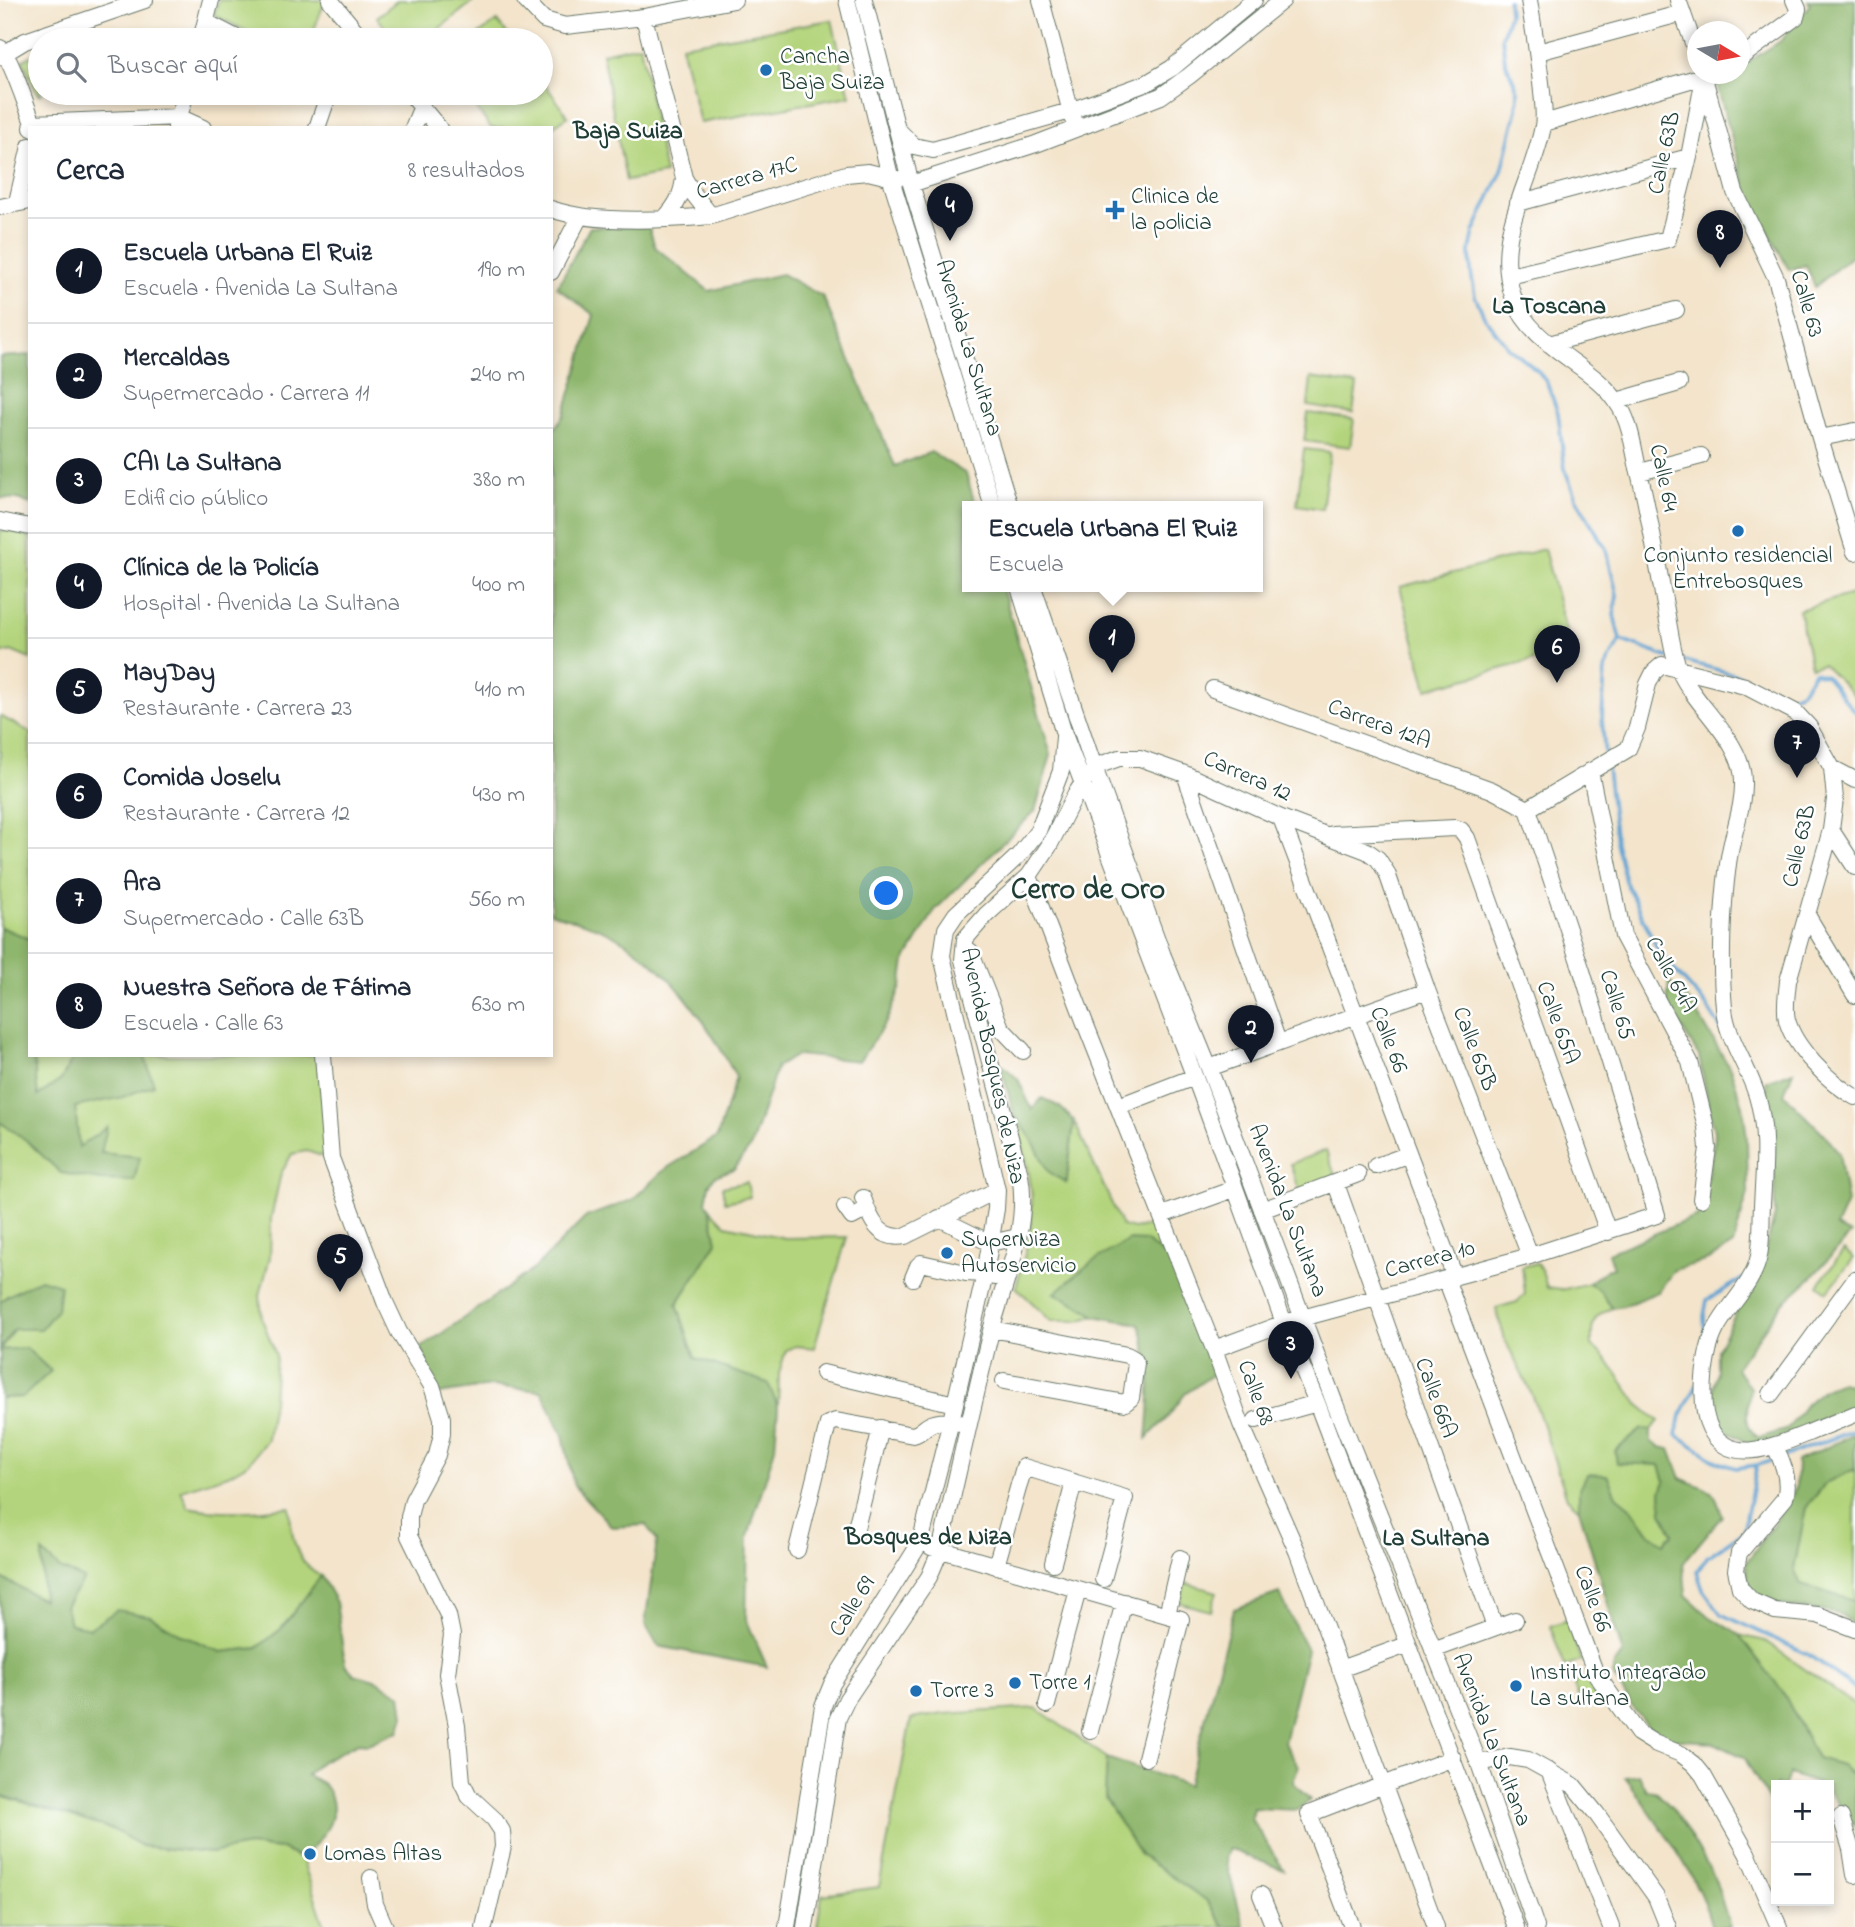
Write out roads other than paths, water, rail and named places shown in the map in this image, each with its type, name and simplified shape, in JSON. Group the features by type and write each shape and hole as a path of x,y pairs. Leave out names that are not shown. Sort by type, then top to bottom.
{"street":[{"path":"58,28 116,5 145,0"},
{"path":"204,28 211,0"},
{"path":"330,0 349,28"},
{"path":"525,0 544,20 565,26 645,17 734,0"},
{"name":"Avenida La Sultana","path":"847,0 890,176 991,501"},
{"name":"Avenida La Sultana","path":"864,0 911,184 1008,501"},
{"path":"1041,0 1070,111 1070,131"},
{"path":"898,129 909,143 922,150 933,150 1070,111 1122,93 1172,68 1254,0"},
{"path":"911,184 1036,144 1137,106 1173,89 1283,0"},
{"name":"Calle 64","path":"1529,0 1538,52 1544,123 1518,203 1507,249 1515,302 1531,326 1549,344 1604,387 1617,401 1626,417 1640,472 1678,668 1736,752 1744,775 1743,795 1728,863 1722,965 1724,1016 1756,1092 1765,1147 1759,1258 1750,1280 1716,1328 1710,1343 1703,1405 1710,1429 1722,1445 1741,1451 1778,1453 1855,1414"},
{"path":"1750,51 1796,17 1798,9 1794,0"},
{"path":"1538,52 1681,6 1687,24"},
{"path":"645,17 684,177 711,216"},
{"path":"206,22 218,28"},
{"path":"28,40 2,52 32,125 178,123 183,105"},
{"path":"1544,123 1687,81"},
{"name":"Calle 63B","path":"1509,276 1668,239 1704,84"},
{"name":"Calle 63","path":"1708,84 1735,191 1776,278 1820,439 1848,508 1855,552"},
{"path":"318,126 325,105"},
{"path":"415,126 422,106"},
{"path":"422,106 437,126"},
{"path":"1518,203 1689,157"},
{"path":"0,207 23,201 28,162"},
{"name":"Carrera 17C","path":"553,209 580,216 711,216 846,174 868,172 911,184"},
{"path":"665,218 679,200 684,177"},
{"path":"553,268 580,216"},
{"path":"1549,344 1676,310"},
{"path":"1617,401 1679,383"},
{"path":"1820,439 1855,431"},
{"path":"1640,472 1701,456"},
{"path":"0,521 28,527"},
{"name":"Avenida La Sultana","path":"1020,592 1062,699 1094,767 1172,980 1209,1068 1335,1404 1479,1763 1536,1927"},
{"name":"Avenida La Sultana","path":"1034,592 1062,699 1064,734 1284,1323 1317,1403 1516,1927"},
{"path":"1528,809 1628,749 1634,740 1654,672 1662,665 1678,668"},
{"name":"Calle 63B","path":"1678,668 1745,686 1773,698 1795,712 1809,727 1832,768 1835,799 1831,830 1788,981 1787,1020 1810,1059 1835,1083 1855,1097"},
{"name":"Carrera 12A","path":"1213,689 1492,790 1528,809"},
{"name":"Avenida Bosques de Niza","path":"985,1274 997,1190 942,956 946,929 956,914 1019,855 1038,831 1061,771 1064,734"},
{"name":"Carrera 12","path":"1094,767 1119,758 1140,758 1185,774 1282,818 1367,851 1378,859"},
{"path":"1023,1051 1001,1028 965,939 986,915 1029,876 1059,828 1083,781 1094,767"},
{"name":"Calle 64A","path":"1595,768 1623,936 1690,1062 1708,1148 1701,1199"},
{"path":"1832,768 1855,780"},
{"path":"1185,774 1278,1042"},
{"name":"Calle 65","path":"1528,809 1582,971 1657,1215"},
{"name":"Calle 66","path":"1282,818 1408,1155 1450,1278 1596,1674 1638,1733 1681,1754 1703,1775 1746,1853 1779,1927"},
{"name":"Calle 65A","path":"1326,834 1445,828 1461,830 1467,838 1608,1232"},
{"path":"1831,830 1855,867"},
{"name":"Calle 65B","path":"1378,859 1387,873 1427,990 1530,1256"},
{"name":"Calle 68","path":"1029,876 1241,1424 1297,1551 1436,1927"},
{"path":"1807,915 1855,995"},
{"name":"Avenida Bosques de Niza","path":"965,939 963,960 1023,1193 1022,1216 1006,1282"},
{"path":"1493,961 1508,954"},
{"path":"1209,1068 1427,990"},
{"path":"323,1057 331,1158 398,1332 432,1386 442,1418 442,1434 436,1455 411,1508 409,1536 448,1615 452,1635 447,1674 457,1726 462,1782 469,1796 495,1819 502,1832 503,1847 484,1927"},
{"path":"1119,1106 1194,1077"},
{"path":"1376,1166 1408,1155"},
{"path":"1262,1210 1358,1174"},
{"name":"Calle 66A","path":"1336,1184 1495,1627"},
{"path":"1162,1215 1234,1189"},
{"path":"845,1207 852,1217 865,1203 882,1234 894,1238 905,1236 997,1190"},
{"name":"Carrera 10","path":"1214,1349 1284,1323 1530,1256 1657,1215"},
{"path":"939,1218 990,1243 1017,1237"},
{"path":"914,1278 921,1263 966,1273 985,1274 1006,1282"},
{"name":"Calle 69","path":"787,1927 824,1706 832,1684 919,1543 946,1422 955,1404 985,1274"},
{"path":"1770,1394 1855,1279"},
{"name":"Calle 69","path":"805,1927 838,1718 846,1699 929,1577 940,1551 992,1329 1006,1282"},
{"path":"992,1329 1127,1355 1136,1363 1131,1398 1125,1403 1004,1381"},
{"path":"823,1373 955,1404"},
{"path":"1256,1420 1317,1403"},
{"path":"797,1549 828,1424 836,1421 913,1435 928,1426 946,1422 969,1425"},
{"path":"854,1536 881,1428"},
{"path":"1778,1453 1788,1488 1785,1497 1739,1553 1736,1570 1740,1588 1752,1601 1775,1611 1818,1615 1855,1629"},
{"path":"996,1566 1024,1467 1125,1498 1103,1580"},
{"path":"1053,1563 1074,1482"},
{"path":"919,1543 1181,1619 1146,1758"},
{"path":"1167,1615 1180,1558"},
{"path":"1047,1705 1078,1590"},
{"path":"1090,1731 1124,1602"},
{"path":"1433,1650 1515,1620"},
{"path":"1340,1668 1408,1645"},
{"path":"1479,1763 1510,1757 1528,1760 1573,1784 1656,1897 1668,1927"},
{"path":"1352,1927 1309,1814 1452,1758"},
{"path":"1549,1771 1611,1927"},
{"path":"1841,1817 1851,1849 1855,1875"},
{"path":"371,1878 375,1904 385,1927"},
{"path":"1261,1895 1274,1927"}],"waterway":[{"path":"1508,0 1509,14 1502,37 1505,61 1518,91 1517,109 1502,171 1474,232 1470,251 1471,272 1475,296 1485,318 1508,347 1538,371 1547,383 1558,413 1565,470 1576,498 1606,549 1617,595 1614,615 1620,640 1605,668 1602,719 1605,757"},
{"path":"1620,640 1670,658"},
{"path":"1681,660 1747,680"},
{"path":"1779,696 1801,690 1814,672 1826,676 1855,712"},
{"path":"1607,768 1616,843 1625,881 1660,954 1706,1005 1721,1029"},
{"path":"1705,1336 1704,1316 1707,1300 1744,1278"},
{"path":"1697,1385 1681,1415 1677,1435 1718,1462 1736,1468 1757,1465 1743,1532 1707,1557 1697,1572 1703,1590 1721,1614 1809,1655 1855,1689"},
{"path":"1785,1456 1855,1430"},
{"path":"1757,1465 1774,1460"}],"place":[{"name":"Cancha Baja Suiza","path":"766,70"},
{"name":"Clinica de la policia","path":"1115,210"},
{"name":"Clínica de la Policía","path":"950,241"},
{"name":"Nuestra Señora de Fátima","path":"1720,268"},
{"name":"Conjunto residencial Entrebosques","path":"1738,531"},
{"name":"Escuela Urbana El Ruiz","path":"1112,673"},
{"name":"Comida Joselu","path":"1557,683"},
{"name":"Ara","path":"1797,778"},
{"name":"Mercaldas","path":"1251,1063"},
{"name":"SuperNiza Autoservicio","path":"947,1253"},
{"name":"MayDay","path":"340,1292"},
{"name":"CAI La Sultana","path":"1291,1379"},
{"name":"Torre 1","path":"1015,1683"},
{"name":"Instituto Integrado La sultana","path":"1516,1686"},
{"name":"Torre 3","path":"916,1691"},
{"name":"Lomas Altas","path":"310,1854"}],"district":[{"name":"Baja Suiza","path":"628,132"},
{"name":"La Toscana","path":"1549,307"},
{"name":"Cerro de Oro","path":"1088,891"},
{"name":"Bosques de Niza","path":"928,1538"},
{"name":"La Sultana","path":"1436,1539"}]}
